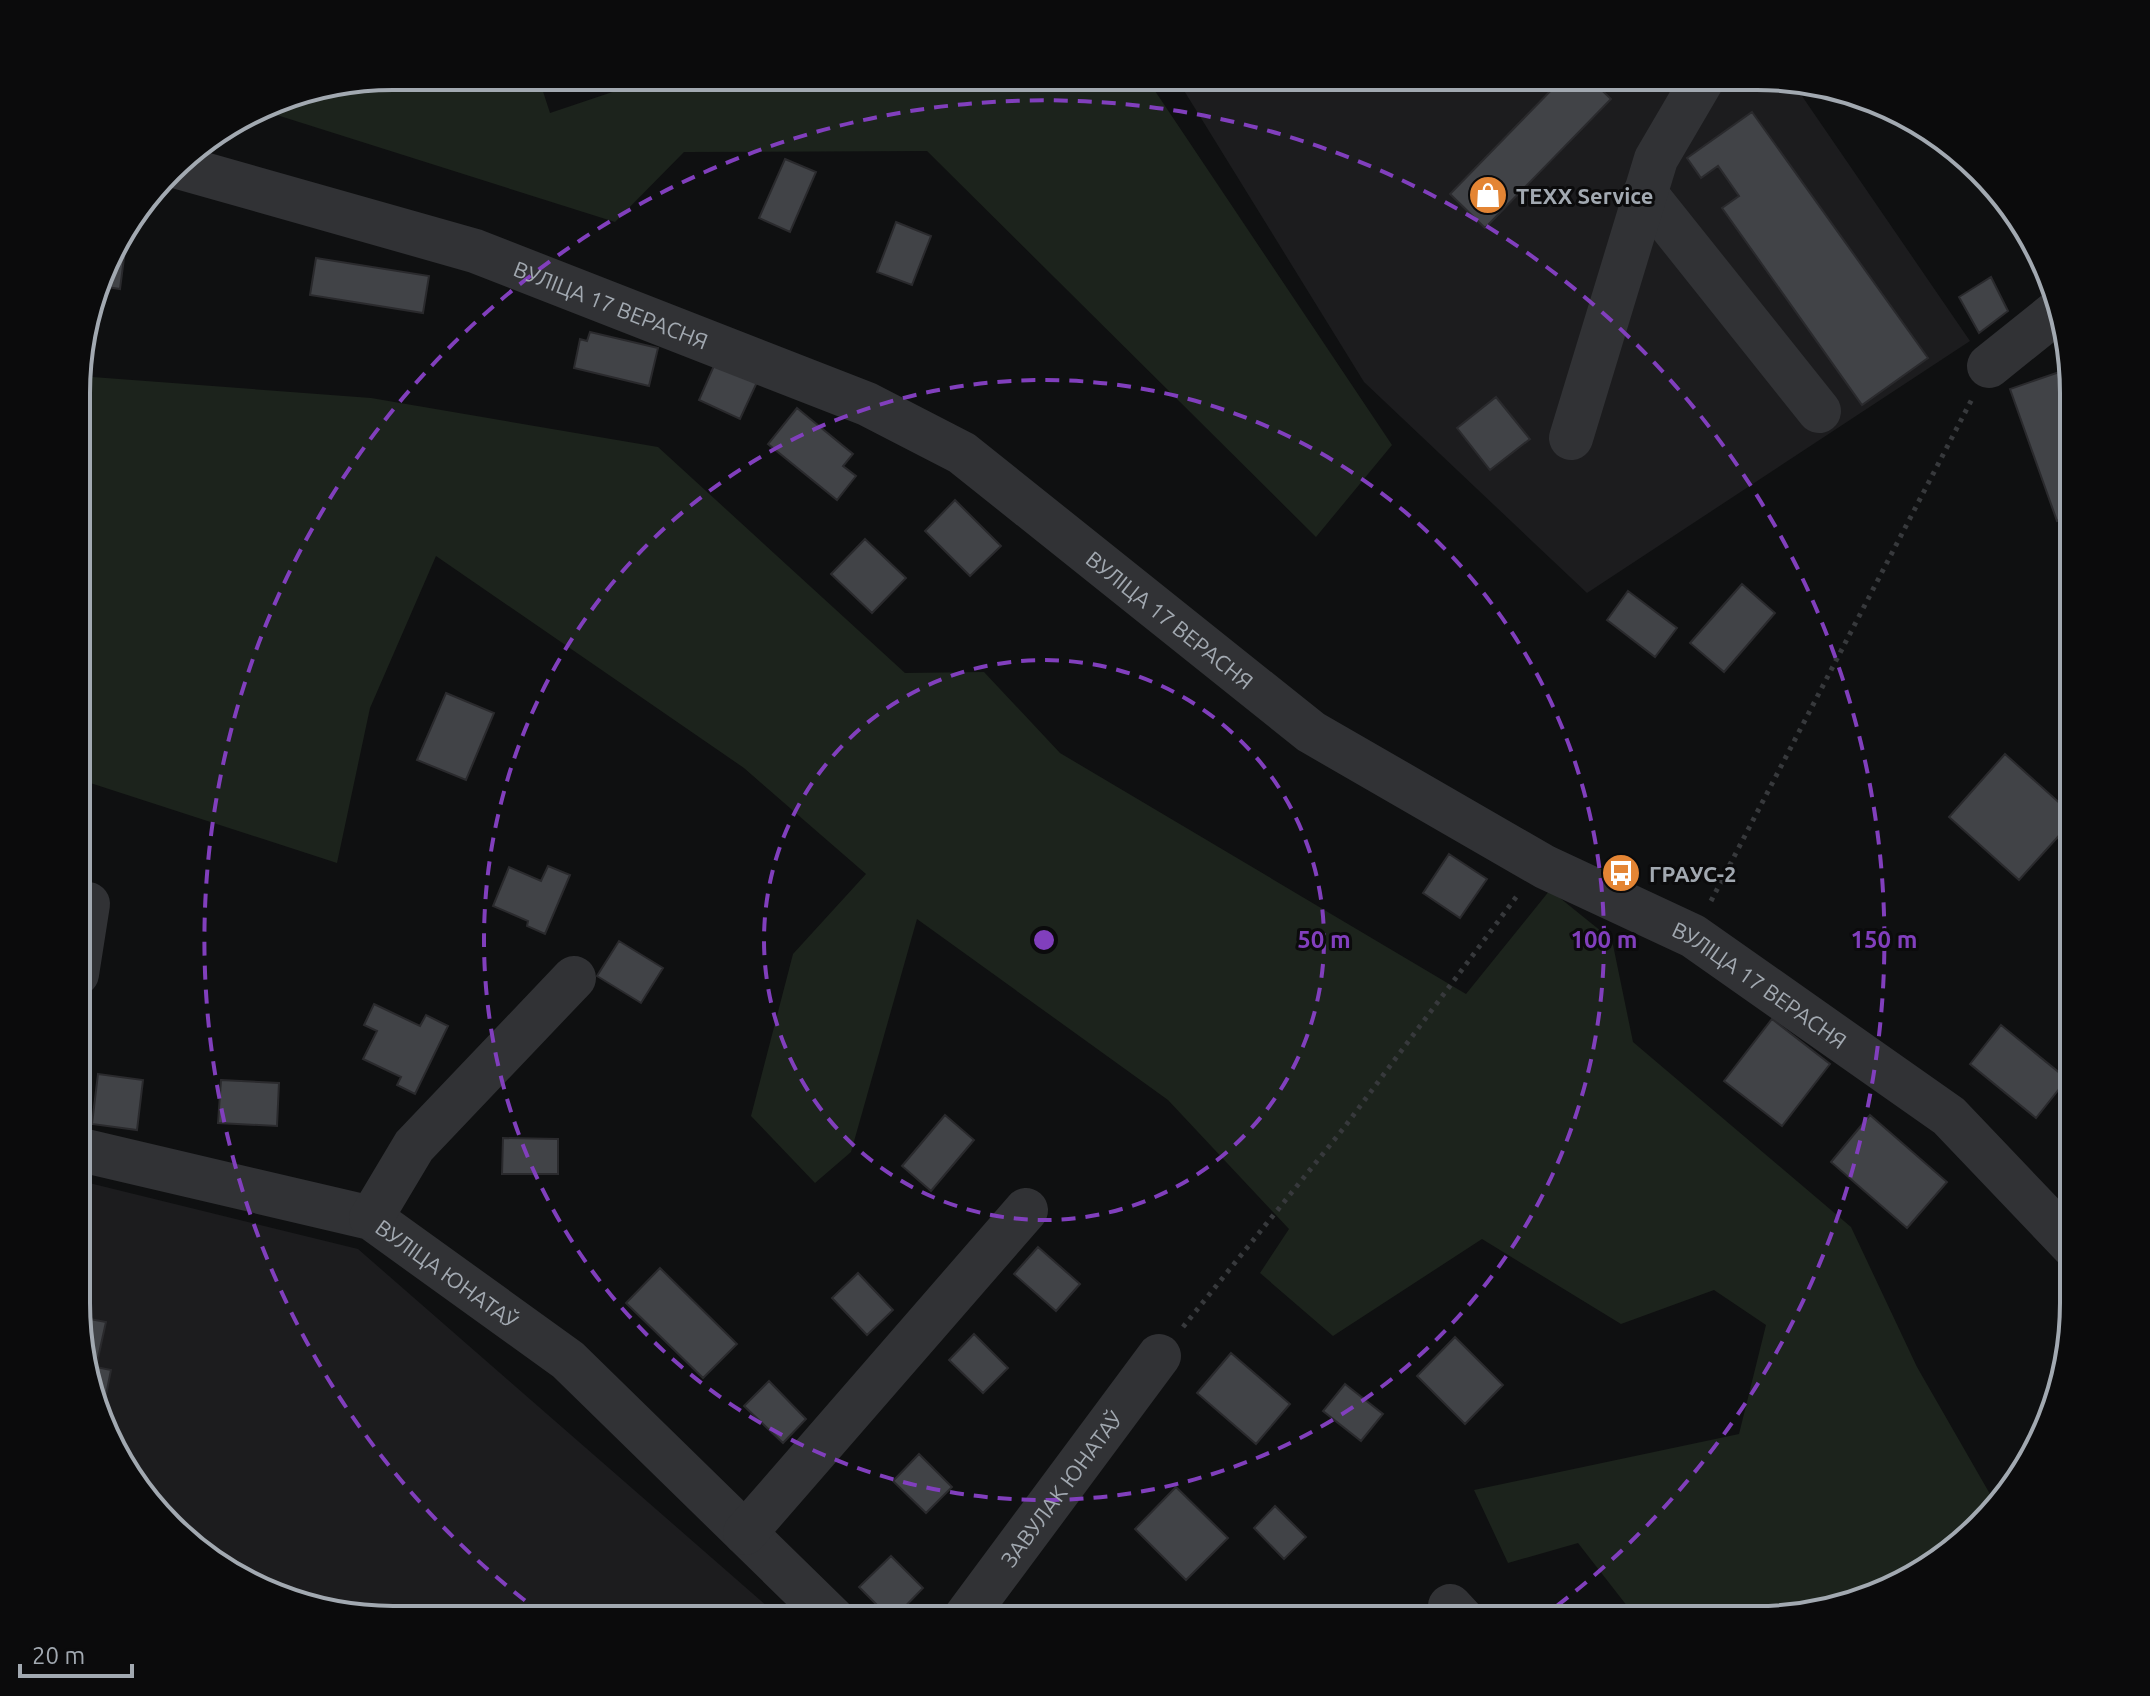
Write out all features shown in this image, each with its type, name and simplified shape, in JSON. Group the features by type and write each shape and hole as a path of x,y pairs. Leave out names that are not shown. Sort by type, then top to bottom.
{"street":[{"path":"1571,438 1656,159 1696,90"},
{"name":"ВУЛІЦА 17 ВЕРАСНЯ","path":"188,170 475,251 867,404 962,453 1311,732 1545,867 1693,936 1949,1116 2060,1232"},
{"path":"1645,193 1819,411"},
{"path":"1989,366 2050,317"},
{"path":"371,1218 414,1146 574,978"},
{"name":"ВУЛІЦА ЮНАТАЎ","path":"90,1152 371,1218 568,1360 820,1606"},
{"path":"745,1533 1026,1210"},
{"name":"ЗАВУЛАК ЮНАТАЎ","path":"973,1606 1159,1356"}],"path":[{"path":"1693,936 1989,366"},
{"path":"1159,1356 1343,1129 1530,879 1545,867"}],"shaded area":[{"path":"393,90 543,90 550,113 618,90 1154,90 1392,445 1316,537 927,151 684,152 615,222 274,114 334,96"},
{"path":"1184,90 1757,90 1800,94 1970,341 1587,593 1364,382"},
{"path":"91,377 371,398 658,447 905,673 984,672 1060,753 1466,994 1550,890 1612,940 1633,1042 1851,1227 1917,1367 1991,1495 1957,1531 1891,1575 1835,1596 1796,1603 1627,1606 1578,1543 1508,1563 1474,1490 1739,1434 1766,1325 1714,1290 1621,1324 1482,1239 1333,1336 1260,1273 1289,1229 1168,1100 917,919 851,1152 815,1183 751,1116 793,954 866,874 744,768 436,556 370,708 337,863 90,783"},
{"path":"90,1183 358,1249 767,1606 393,1606 354,1603 315,1596 259,1575 193,1531 165,1503 141,1471 121,1437 100,1381 91,1323"}],"building":[{"path":"1551,90 1602,90 1611,99 1485,228 1450,194"},
{"path":"1752,112 1928,358 1862,405 1722,208 1739,196 1718,166 1701,178 1687,158"},
{"path":"785,159 816,172 790,232 759,218"},
{"path":"896,222 931,236 912,285 877,272"},
{"path":"125,253 120,289 109,287"},
{"path":"316,258 429,276 423,313 310,295"},
{"path":"1991,277 2008,311 1979,333 1959,297"},
{"path":"590,332 658,348 649,386 574,368 580,339 587,341"},
{"path":"716,361 758,380 740,419 699,400"},
{"path":"2059,372 2060,520 2057,521 2010,389"},
{"path":"1496,397 1530,439 1490,470 1457,428"},
{"path":"797,408 853,454 843,466 856,476 837,500 768,444"},
{"path":"955,500 1001,546 970,576 925,531"},
{"path":"865,539 906,578 872,613 831,574"},
{"path":"1742,584 1775,613 1724,672 1690,643"},
{"path":"1628,591 1677,628 1655,657 1607,620"},
{"path":"446,693 494,713 466,780 417,760"},
{"path":"2005,754 2060,803 2060,835 2019,880 1949,817"},
{"path":"1449,854 1487,879 1460,918 1423,893"},
{"path":"548,866 570,875 545,934 527,926 528,921 493,906 509,867 541,881"},
{"path":"619,941 663,968 641,1003 597,976"},
{"path":"374,1004 420,1026 426,1015 448,1026 415,1094 397,1085 401,1077 363,1059 377,1031 364,1025"},
{"path":"1772,1019 1830,1064 1782,1126 1724,1081"},
{"path":"2001,1025 2060,1073 2060,1088 2036,1118 1970,1064"},
{"path":"98,1074 143,1080 137,1130 92,1124"},
{"path":"221,1080 279,1083 277,1126 218,1123"},
{"path":"945,1115 974,1140 931,1191 902,1166"},
{"path":"1870,1115 1947,1182 1907,1228 1831,1162"},
{"path":"503,1138 558,1139 558,1174 502,1174"},
{"path":"1038,1247 1080,1284 1056,1311 1014,1274"},
{"path":"660,1268 737,1344 703,1378 626,1303"},
{"path":"858,1273 893,1310 867,1335 832,1298"},
{"path":"91,1319 106,1322 97,1365"},
{"path":"974,1334 1008,1368 983,1393 949,1360"},
{"path":"1455,1337 1503,1385 1465,1424 1417,1376"},
{"path":"1231,1353 1290,1404 1256,1444 1197,1393"},
{"path":"97,1367 111,1370 104,1395"},
{"path":"769,1381 806,1419 783,1443 744,1406"},
{"path":"1345,1384 1383,1414 1361,1441 1323,1411"},
{"path":"919,1454 952,1487 926,1513 893,1481"},
{"path":"1176,1487 1228,1538 1186,1580 1135,1529"},
{"path":"1275,1506 1306,1537 1284,1559 1254,1528"},
{"path":"891,1556 923,1588 906,1606 878,1606 859,1587"}],"place":[{"name":"TEXX Service","path":"1488,195"},
{"name":"ГРАУС-2","path":"1621,873"}]}
